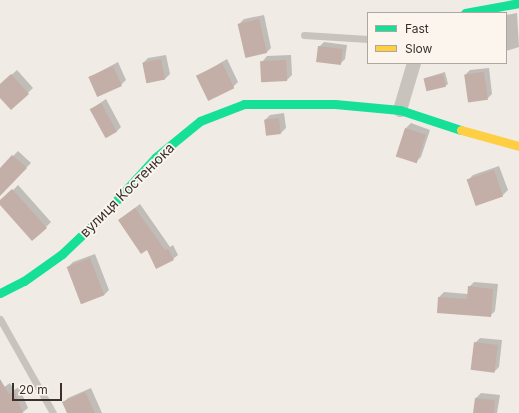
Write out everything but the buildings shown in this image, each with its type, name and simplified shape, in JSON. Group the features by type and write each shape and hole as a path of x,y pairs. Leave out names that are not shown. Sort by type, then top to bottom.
{"street":[{"path":"470,12 519,3"},
{"path":"400,110 414,64"},
{"name":"вулиця Костенюка","path":"0,293 24,281 62,254 104,214 156,157 200,120 244,104 335,104 400,110 440,124 519,146"}],"lane":[{"path":"304,35 367,39"},
{"path":"0,319 53,413"}],"traffic: fast":[{"path":"470,12 519,3"},
{"path":"0,293 24,281 62,254 104,214 156,157 200,121 244,104 335,104 400,110 461,130"}],"traffic: slow":[{"path":"461,130 519,146"}]}
